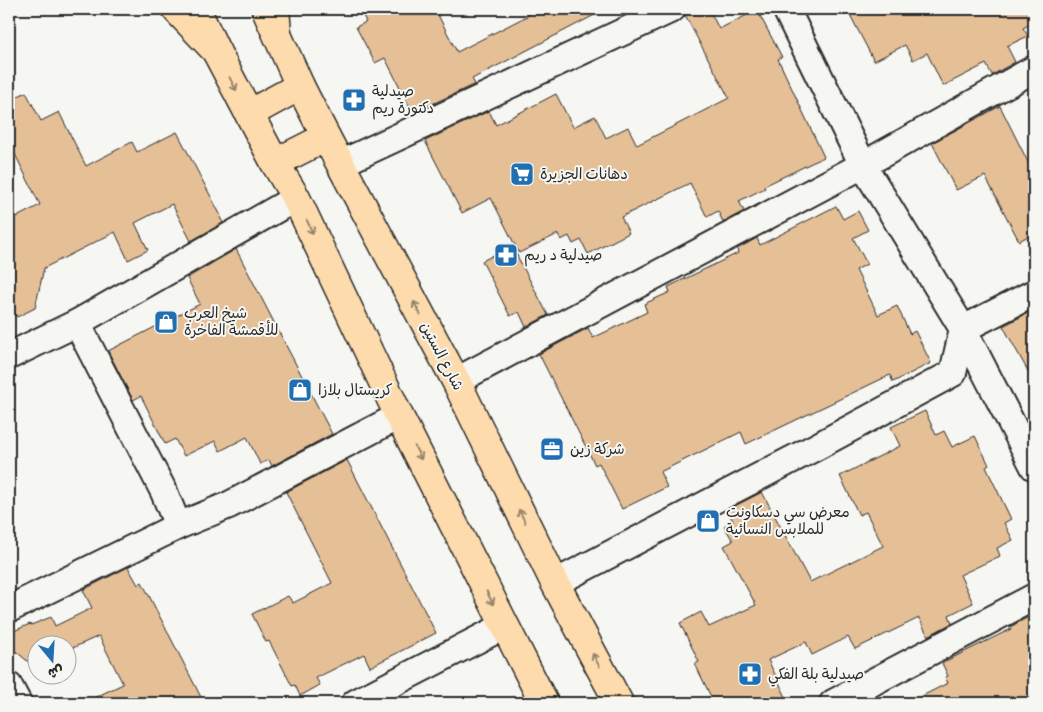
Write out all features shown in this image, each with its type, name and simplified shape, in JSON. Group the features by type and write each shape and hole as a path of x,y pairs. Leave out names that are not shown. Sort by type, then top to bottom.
{"main road":[{"path":"176,9 216,51"},
{"path":"196,9 249,114 296,198 399,416 544,703"},
{"name":"شارع الستين","path":"273,17 300,86 456,381 555,583 619,703"},
{"path":"249,114 300,86"},
{"path":"275,163 326,137"}],"street":[{"path":"340,164 672,9"},
{"path":"786,9 863,165 963,329 1034,467"},
{"path":"456,381 863,165 1034,69"},
{"path":"9,356 76,323 296,198"},
{"path":"963,329 1034,293"},
{"path":"76,323 164,492 178,526"},
{"path":"555,583 816,448 953,373 963,329"},
{"path":"9,608 178,526 229,505 399,416"},
{"path":"833,703 1034,597"},
{"path":"355,703 504,626"},
{"path":"9,686 18,703"}],"building":[{"path":"360,9 435,9 457,52 529,15 526,9 606,9 472,79 475,84 413,113 385,58 375,63 356,27 366,22"},
{"path":"687,9 709,9 719,29 757,10 782,57 778,59 824,157 764,186 765,188 739,201 744,211 723,222 718,211 707,217 690,183 621,217 629,233 588,254 581,240 573,244 569,236 561,240 558,234 519,253 491,198 462,213 425,141 489,111 496,125 556,94 573,127 595,116 606,138 628,127 637,145 729,98 685,15"},
{"path":"847,9 1034,9 1034,22 1023,28 1028,36 1007,46 1015,62 992,75 986,64 943,86 927,53 913,60 905,45 874,61"},
{"path":"26,92 41,121 59,112 86,166 132,142 137,152 177,132 223,223 191,241 172,204 135,223 148,250 128,260 115,232 44,268 35,308 9,319 9,221 40,205 9,142 9,101"},
{"path":"1000,106 1034,174 1034,233 1019,241 985,176 956,190 932,143"},
{"path":"836,206 843,219 858,211 868,230 853,238 867,264 856,270 878,315 897,306 910,334 915,331 931,363 893,382 890,375 746,444 741,432 660,472 667,487 622,509 599,463 595,465 539,354 588,328 593,338 647,312 644,304 670,292 668,287 738,253 737,249 757,238 760,245"},
{"path":"512,246 548,315 526,327 519,312 510,316 482,261"},
{"path":"236,249 332,434 272,466 269,460 260,464 247,437 220,451 215,441 184,456 175,439 165,444 141,396 133,400 108,351 200,304 187,278"},
{"path":"1034,310 1034,382 1003,326"},
{"path":"925,411 936,435 944,431 952,447 975,436 989,465 986,467 1011,519 1004,523 1013,540 997,548 1000,556 960,575 973,603 949,615 952,623 928,636 919,618 855,649 848,637 812,655 806,642 768,660 786,697 773,703 714,703 695,664 699,662 680,623 701,612 709,627 756,605 724,546 733,541 724,526 733,521 727,510 762,492 810,582 883,546 866,512 859,515 840,476 900,446 891,427"},
{"path":"347,460 436,633 370,667 364,654 316,678 320,685 300,696 295,685 292,686 269,641 266,642 252,614 288,596 293,603 332,583 286,492"},
{"path":"128,567 138,585 142,582 204,703 83,703 123,684 99,636 78,645 78,634 28,634 28,662 12,648 9,633 51,617 55,626 92,608 83,590"},
{"path":"1034,614 1034,703 908,703 948,683 945,677 948,676 942,663 1011,629 1010,627"}],"place":[{"name":"صيدلية دكتورة ريم","path":"354,100"},
{"name":"دهانات الجزيرة","path":"522,174"},
{"name":"صيدلية د ريم","path":"506,255"},
{"name":"شيخ العرب للأقمشة الفاخرة","path":"166,322"},
{"name":"كريستال بلازا","path":"300,390"},
{"name":"شركة زين","path":"552,449"},
{"name":"معرض سي دسكاونت للملابس النسائية","path":"708,521"},
{"name":"صيدلية بلة الفكي","path":"750,674"}]}
